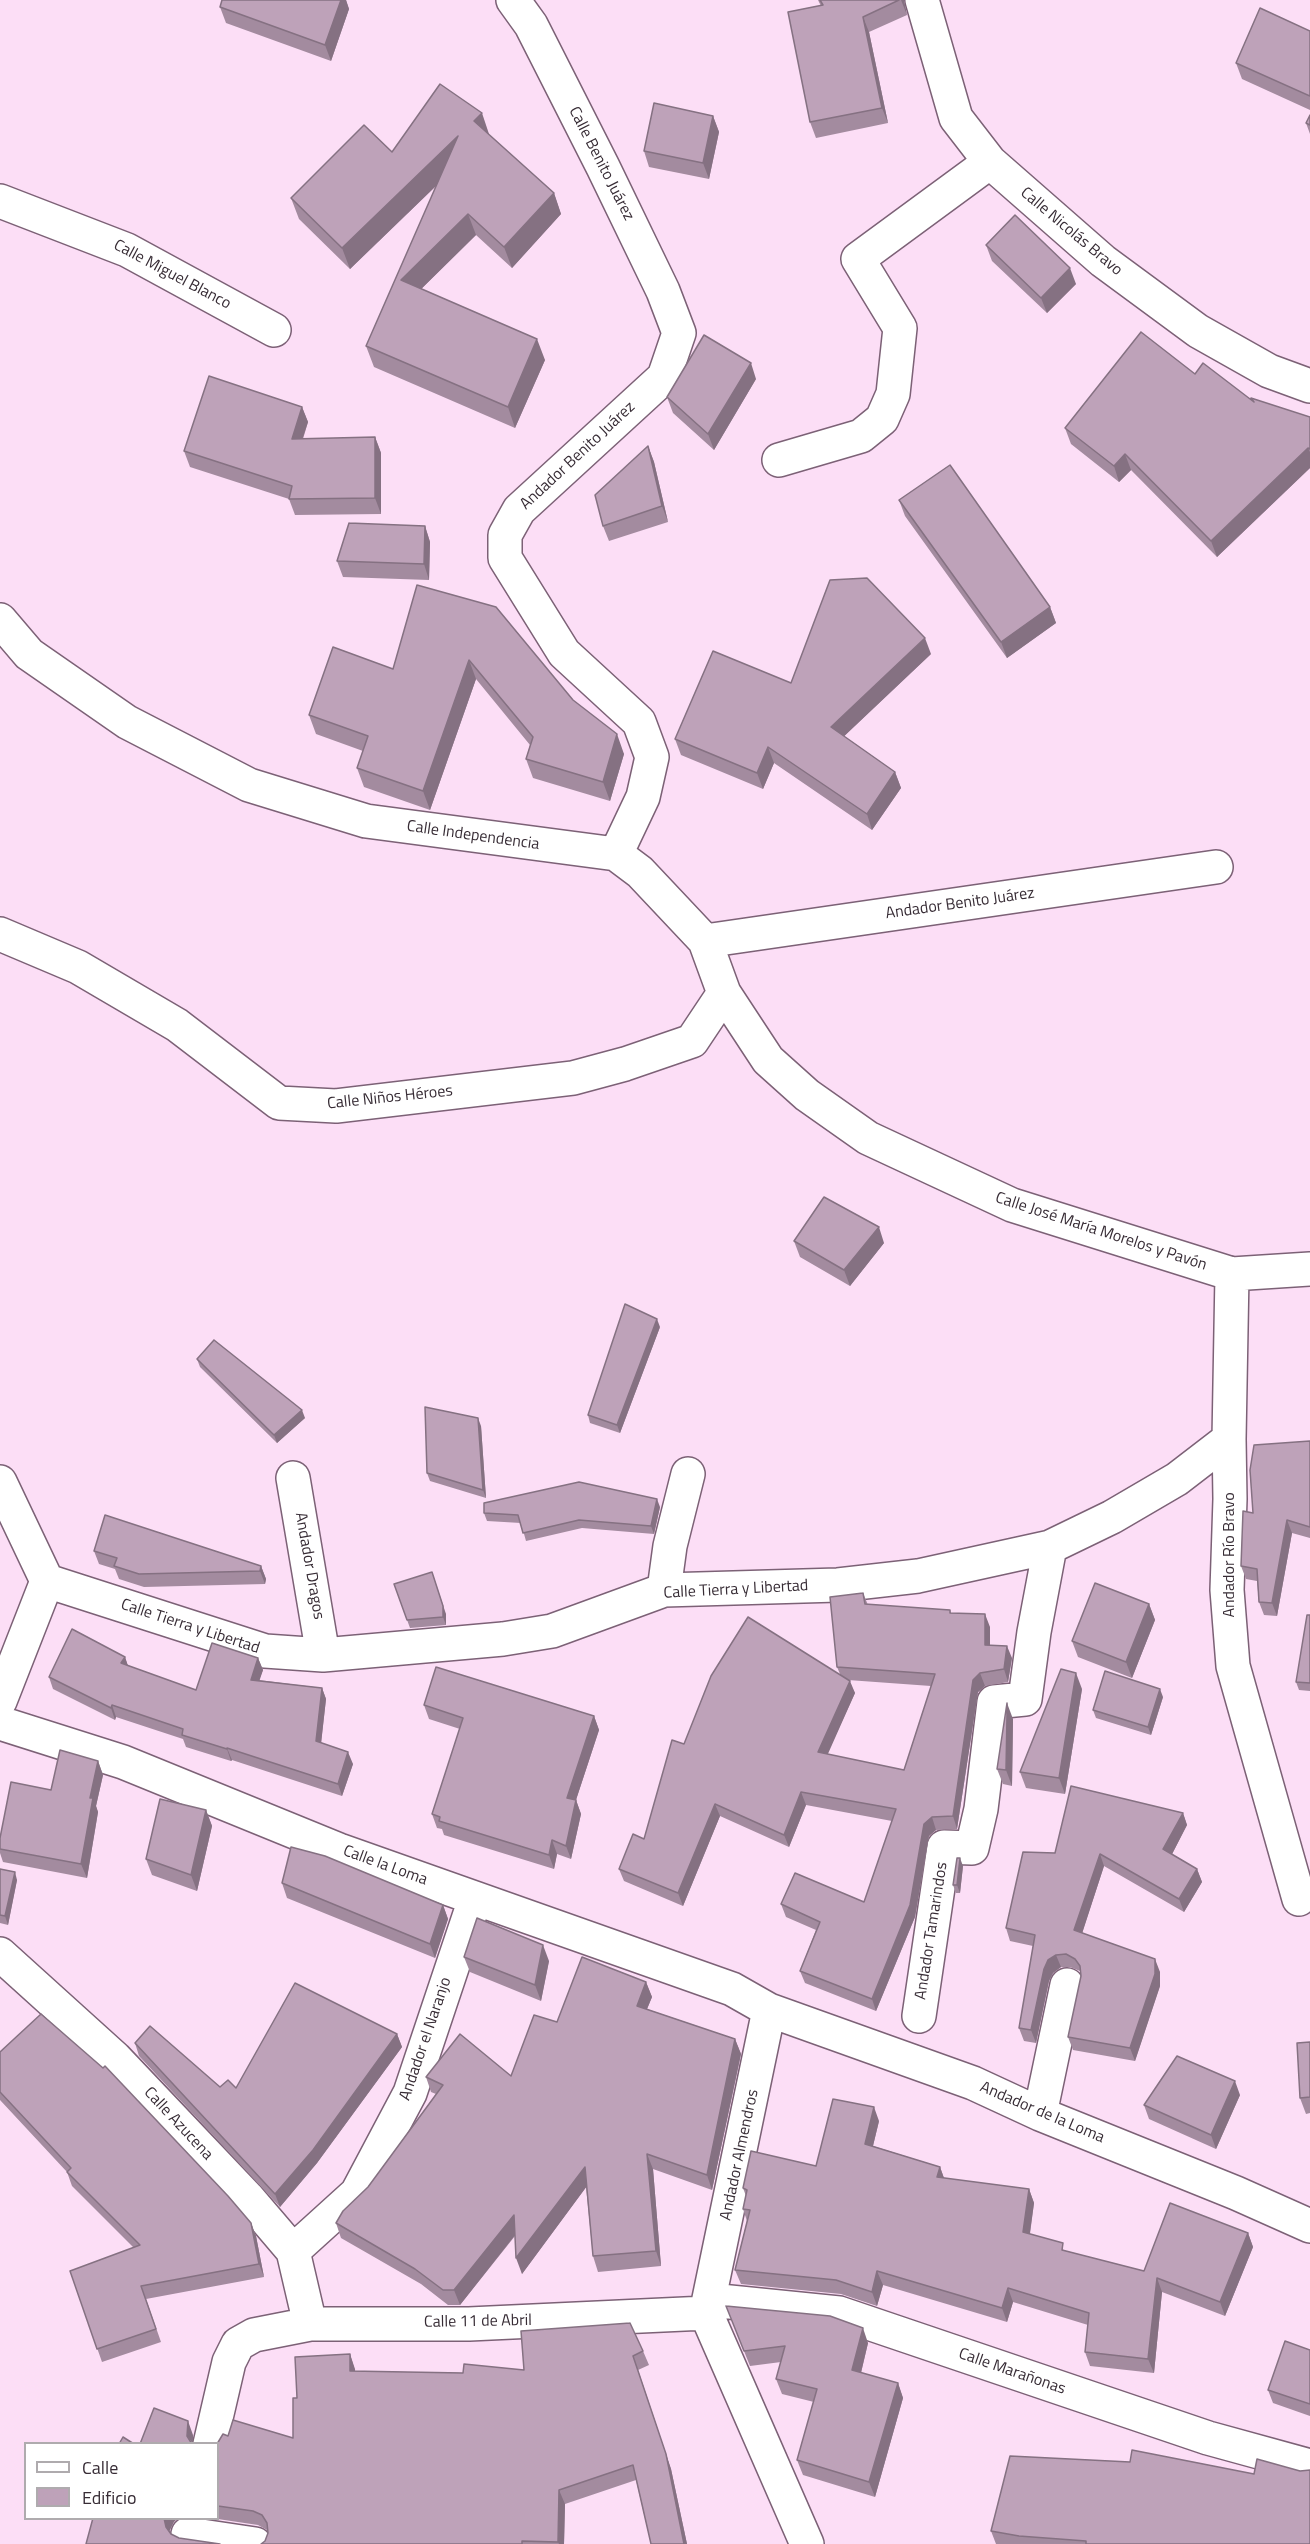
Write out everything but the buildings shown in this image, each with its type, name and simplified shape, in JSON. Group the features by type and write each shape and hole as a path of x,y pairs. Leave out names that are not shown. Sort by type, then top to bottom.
{"street":[{"name":"Calle Benito Juárez","path":"513,0 531,25 603,167 663,291 679,333"},
{"name":"Calle Nicolás Bravo","path":"922,0 956,118 990,162 1102,261 1198,331 1269,371 1310,386"},
{"path":"779,460 861,436 882,420 893,394 900,328 858,259 990,162"},
{"name":"Calle Miguel Blanco","path":"0,201 127,249 274,330"},
{"name":"Andador Benito Juárez","path":"616,854 643,797 652,757 639,722 564,653 505,558 505,535 519,510 664,376 679,333"},
{"name":"Calle Independencia","path":"0,620 29,654 127,722 249,785 366,821 616,854 640,872 705,941 724,993 768,1060 807,1095 868,1138"},
{"name":"Andador Benito Juárez","path":"705,941 1215,867"},
{"name":"Calle Niños Héroes","path":"0,934 78,967 177,1025 279,1103 336,1106 573,1078 625,1064 692,1041 724,993"},
{"name":"Calle José María Morelos y Pavón","path":"868,1138 1012,1205 1232,1274 1310,1269"},
{"name":"Andador Río Bravo","path":"1232,1274 1227,1590 1233,1665 1299,1899"},
{"name":"Calle Tierra y Libertad","path":"47,1581 266,1651 323,1655 503,1639 552,1631 664,1590 838,1585 918,1576 1050,1546 1112,1517 1177,1479 1229,1439"},
{"path":"664,1590 670,1546 688,1474"},
{"name":"Andador Dragos","path":"293,1478 323,1655"},
{"path":"0,1482 47,1581 0,1701"},
{"name":"Andador Tamarindos","path":"919,2016 945,1848 972,1848 981,1809 994,1702 1025,1699 1034,1632 1050,1546"},
{"name":"Calle la Loma","path":"0,1723 123,1762 339,1850 732,1989 770,2010"},
{"name":"Andador el Naranjo","path":"293,2251 357,2193 410,2093 475,1899"},
{"name":"Calle Azucena","path":"0,1954 115,2058 247,2197 293,2251 310,2324"},
{"path":"1040,2114 1067,1985"},
{"name":"Andador de la Loma","path":"770,2010 973,2083 1040,2114 1236,2193 1310,2226"},
{"name":"Andador Almendros","path":"708,2306 770,2010"},
{"path":"708,2306 807,2544"},
{"name":"Calle 11 de Abril","path":"210,2442 229,2362 238,2344 254,2335 310,2324 469,2324 708,2306"},
{"name":"Calle Marañonas","path":"708,2306 838,2313 1208,2438 1310,2466"},
{"path":"188,2532 255,2544"}]}
